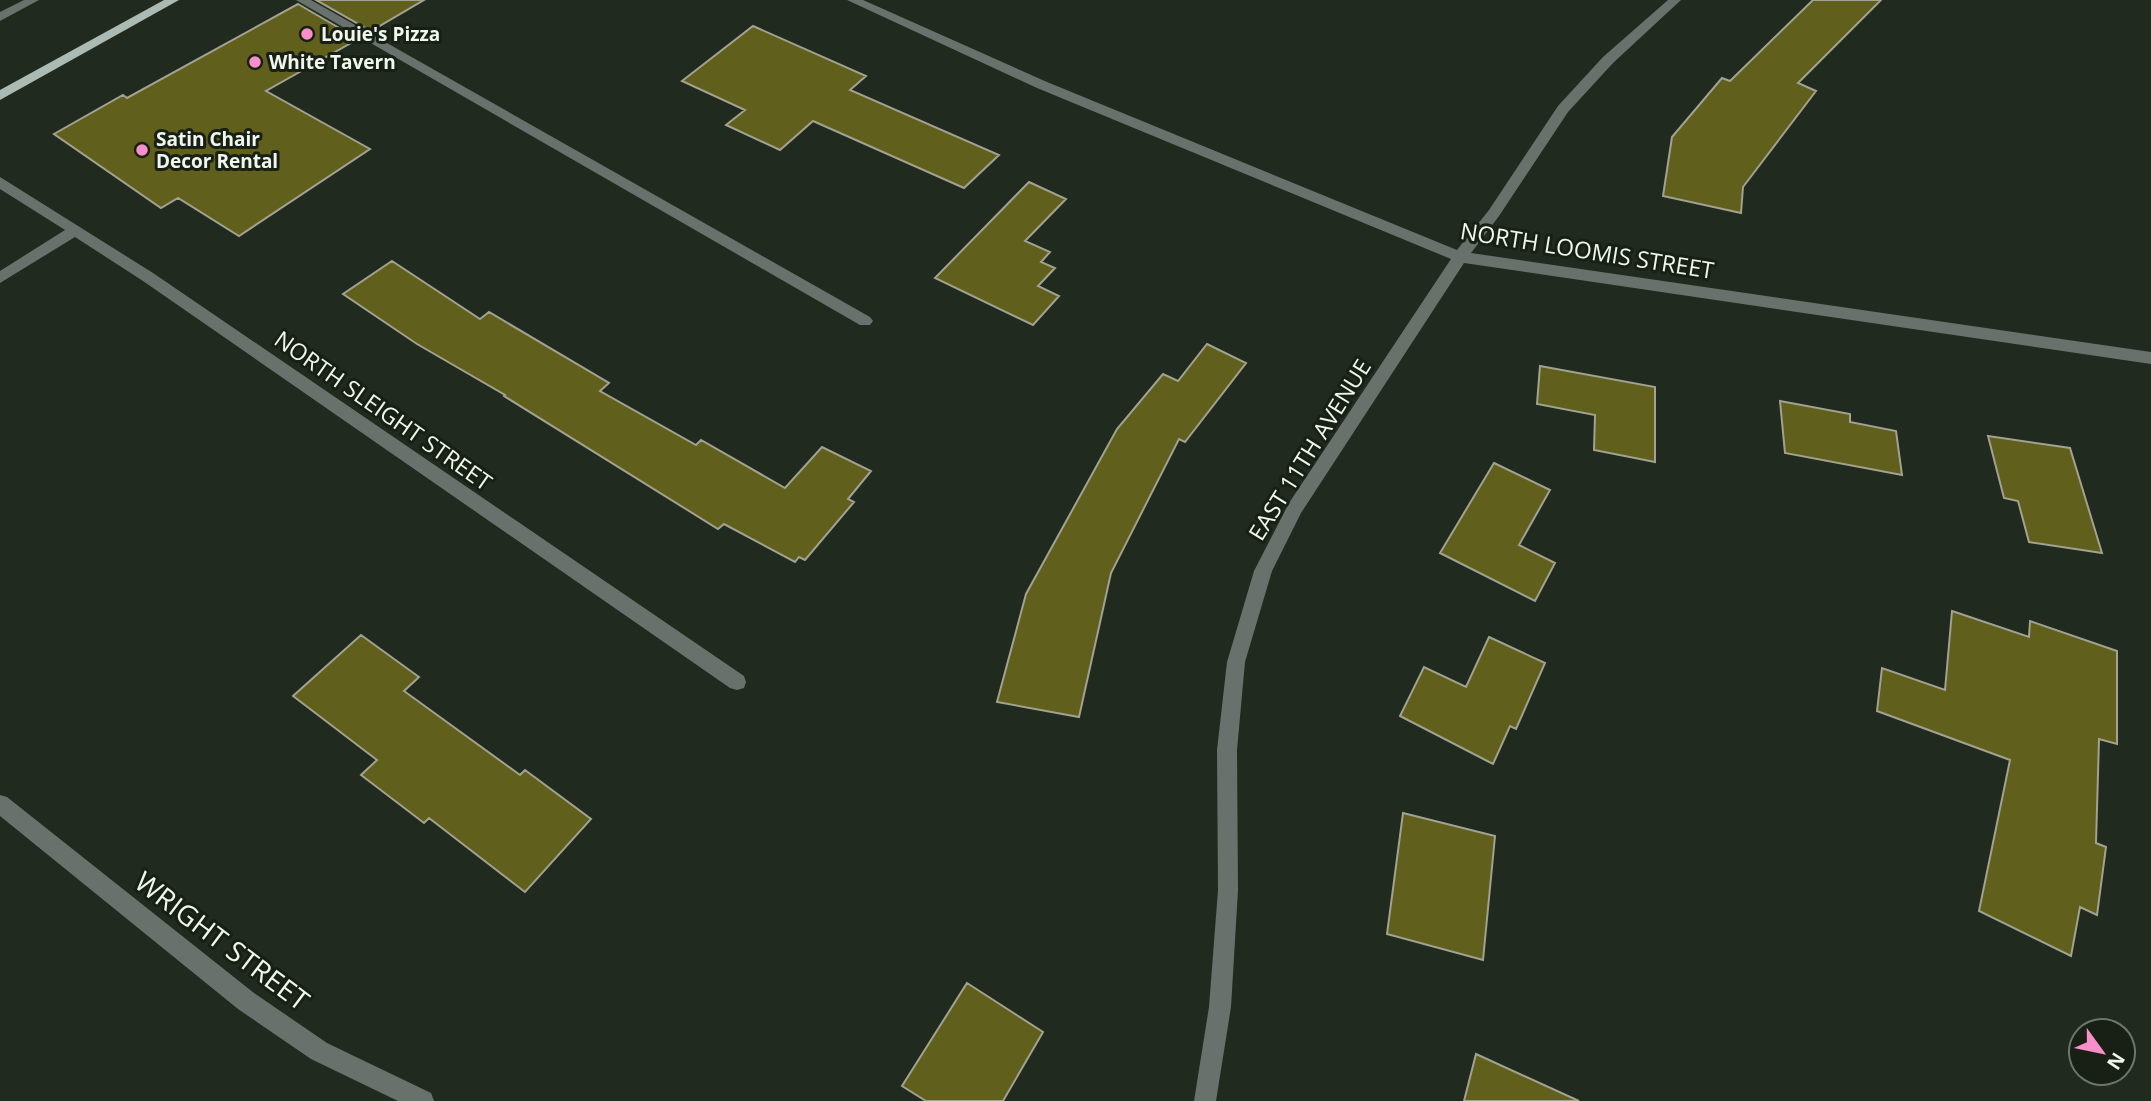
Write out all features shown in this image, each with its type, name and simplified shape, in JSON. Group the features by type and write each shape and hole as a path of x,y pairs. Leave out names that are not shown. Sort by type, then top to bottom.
{"main road":[{"path":"0,96 173,0"}],"street":[{"path":"0,17 33,0"},
{"path":"302,0 865,321"},
{"name":"NORTH LOOMIS STREET","path":"853,0 1042,85 1460,257 2151,358"},
{"name":"EAST 11TH AVENUE","path":"1205,1101 1220,1007 1228,890 1227,750 1236,662 1263,571 1295,508 1460,257 1494,213 1563,109 1608,60 1675,0"},
{"name":"NORTH SLEIGHT STREET","path":"0,182 148,277 737,682"},
{"path":"0,278 74,231"},
{"name":"WRIGHT STREET","path":"0,804 246,1001 318,1051 424,1101"}],"building":[{"path":"316,0 424,0 371,31"},
{"path":"1813,0 1881,0 1798,83 1816,91 1743,187 1741,213 1663,196 1672,137 1722,78 1730,81"},
{"path":"298,4 358,39 266,91 370,149 239,236 178,198 161,208 54,134 123,95 127,98"},
{"path":"753,26 866,76 850,90 999,155 964,188 813,121 780,150 726,125 745,110 682,81"},
{"path":"1029,182 1066,199 1025,241 1050,252 1041,262 1055,268 1038,286 1059,296 1033,325 935,278"},
{"path":"392,261 480,319 489,312 609,383 600,391 696,445 701,440 785,488 822,447 871,471 848,499 854,502 805,560 799,557 795,562 724,524 718,529 505,395 417,344 343,294"},
{"path":"1207,344 1246,363 1185,442 1179,439 1111,573 1079,717 997,702 1026,594 1117,429 1163,374 1178,381"},
{"path":"1540,366 1655,387 1655,462 1594,450 1595,415 1537,404"},
{"path":"1780,401 1850,414 1850,422 1896,431 1902,475 1785,453"},
{"path":"1988,436 2070,448 2102,553 2029,542 2018,501 2004,498"},
{"path":"1494,463 1550,490 1519,545 1555,563 1535,601 1440,553"},
{"path":"1952,611 2029,637 2030,621 2117,651 2117,744 2099,739 2096,843 2106,847 2097,915 2080,907 2071,956 1979,911 2010,760 1877,711 1882,668 1945,690"},
{"path":"361,635 419,677 404,691 520,775 525,770 591,819 525,892 429,818 424,823 361,775 377,760 293,696"},
{"path":"1489,637 1545,663 1516,729 1510,726 1493,764 1400,716 1424,667 1466,687"},
{"path":"1403,813 1495,836 1483,960 1387,934"},
{"path":"967,983 1043,1032 1003,1101 926,1101 902,1086"},
{"path":"1476,1054 1579,1101 1464,1101"}],"place":[{"name":"Louie's Pizza","path":"307,34"},
{"name":"White Tavern","path":"255,62"},
{"name":"Satin Chair Decor Rental","path":"142,150"}]}
